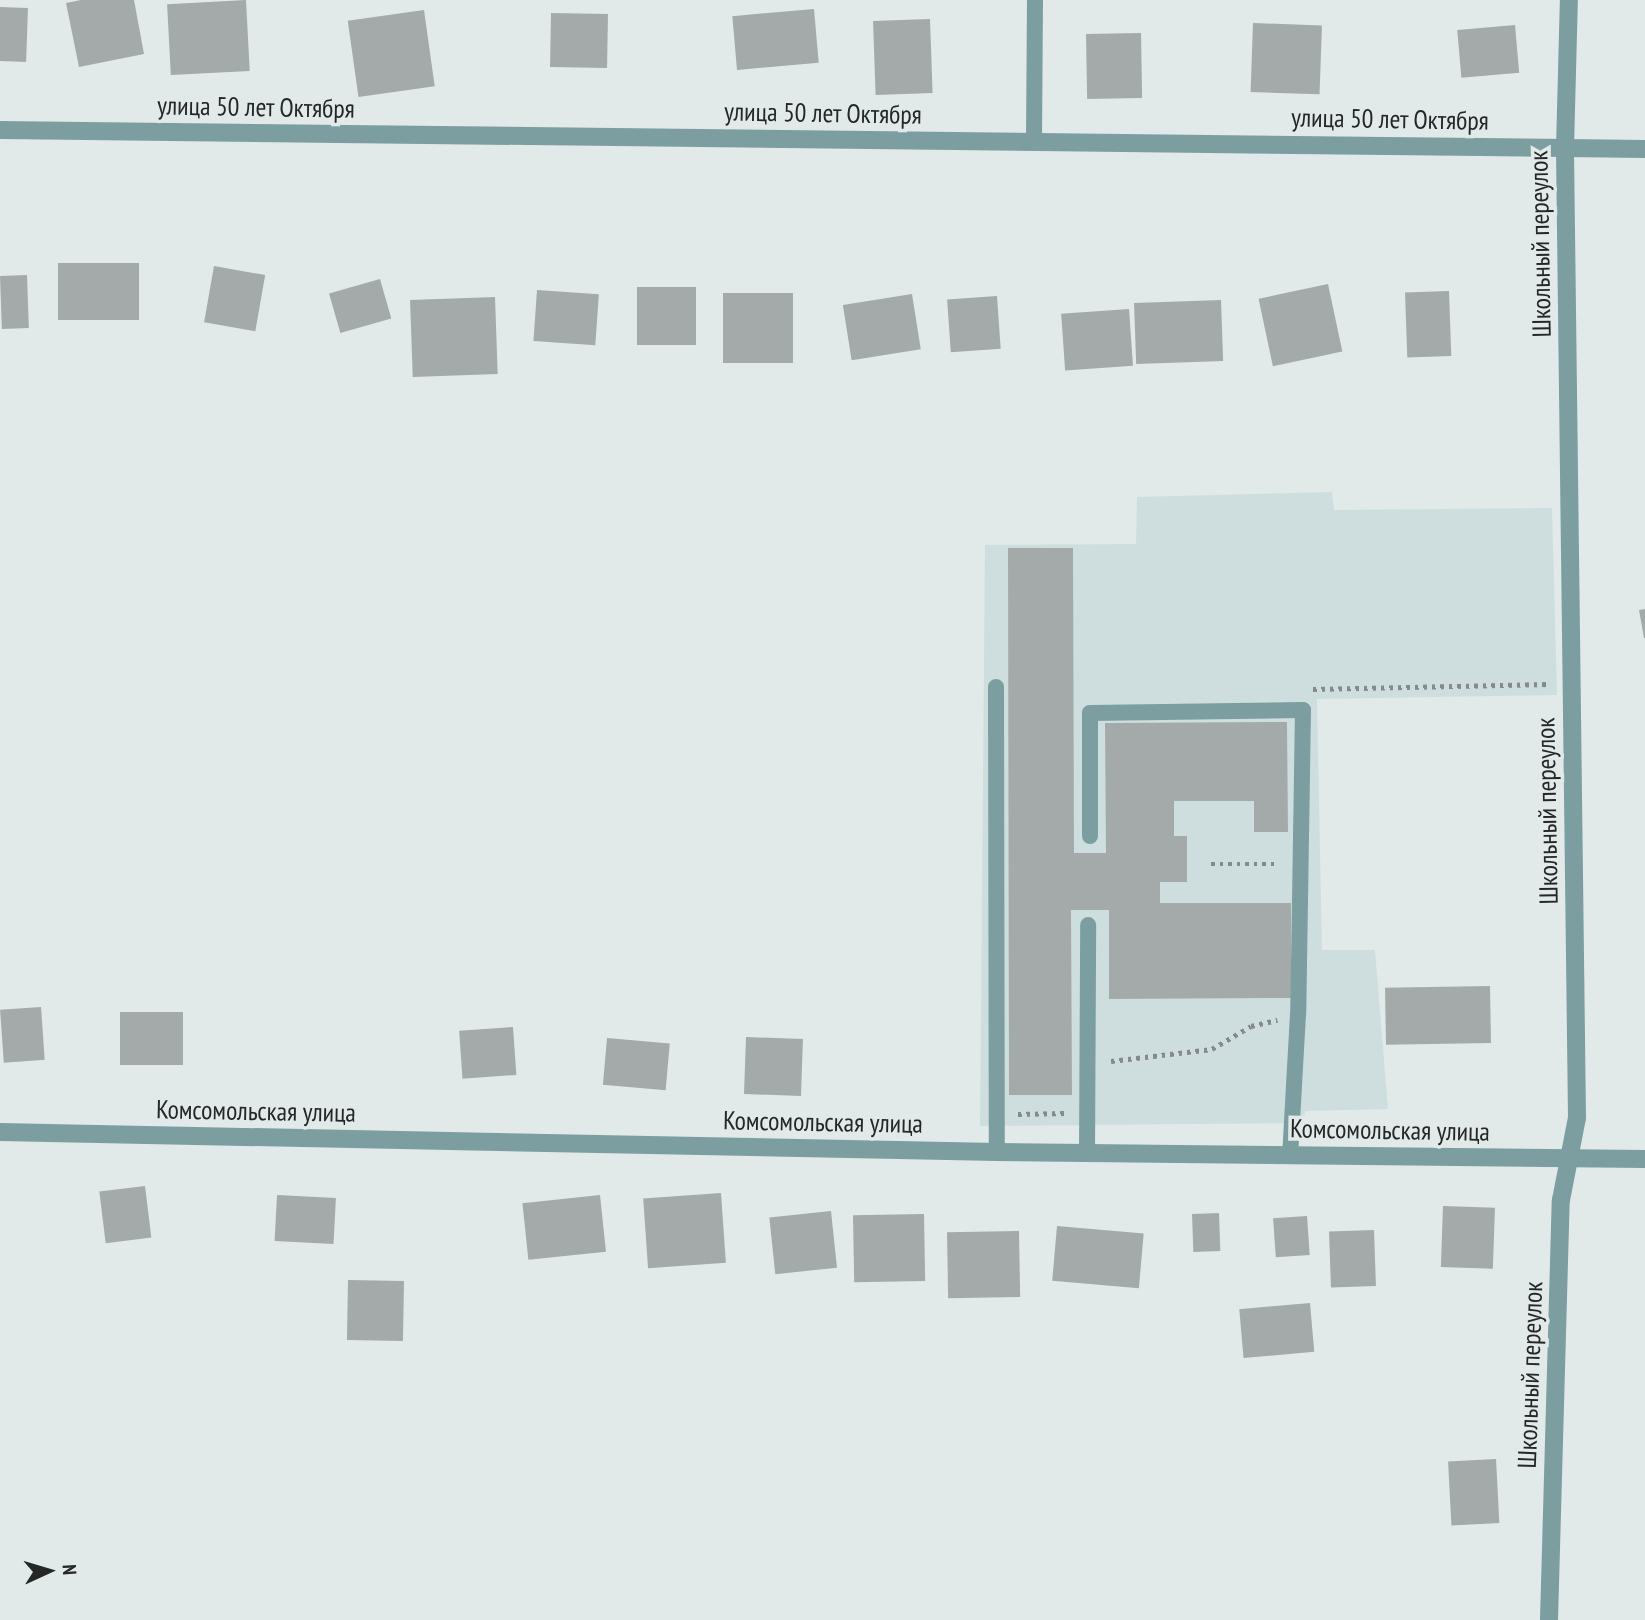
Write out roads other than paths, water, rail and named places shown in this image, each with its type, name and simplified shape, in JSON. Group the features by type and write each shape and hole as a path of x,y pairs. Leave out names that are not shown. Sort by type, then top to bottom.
{"street":[{"name":"Школьный переулок","path":"1549,1620 1561,1200 1577,1118 1565,148 1569,0"},
{"name":"улица 50 лет Октября","path":"0,130 1645,149"},
{"name":"Комсомольская улица","path":"0,1132 997,1152 1645,1159"}],"lane":[{"path":"1034,142 1035,0"},
{"path":"996,687 997,1152"},
{"path":"1090,836 1090,713 1303,710 1298,1014 1290,1155"},
{"path":"1087,1153 1088,925"}]}
